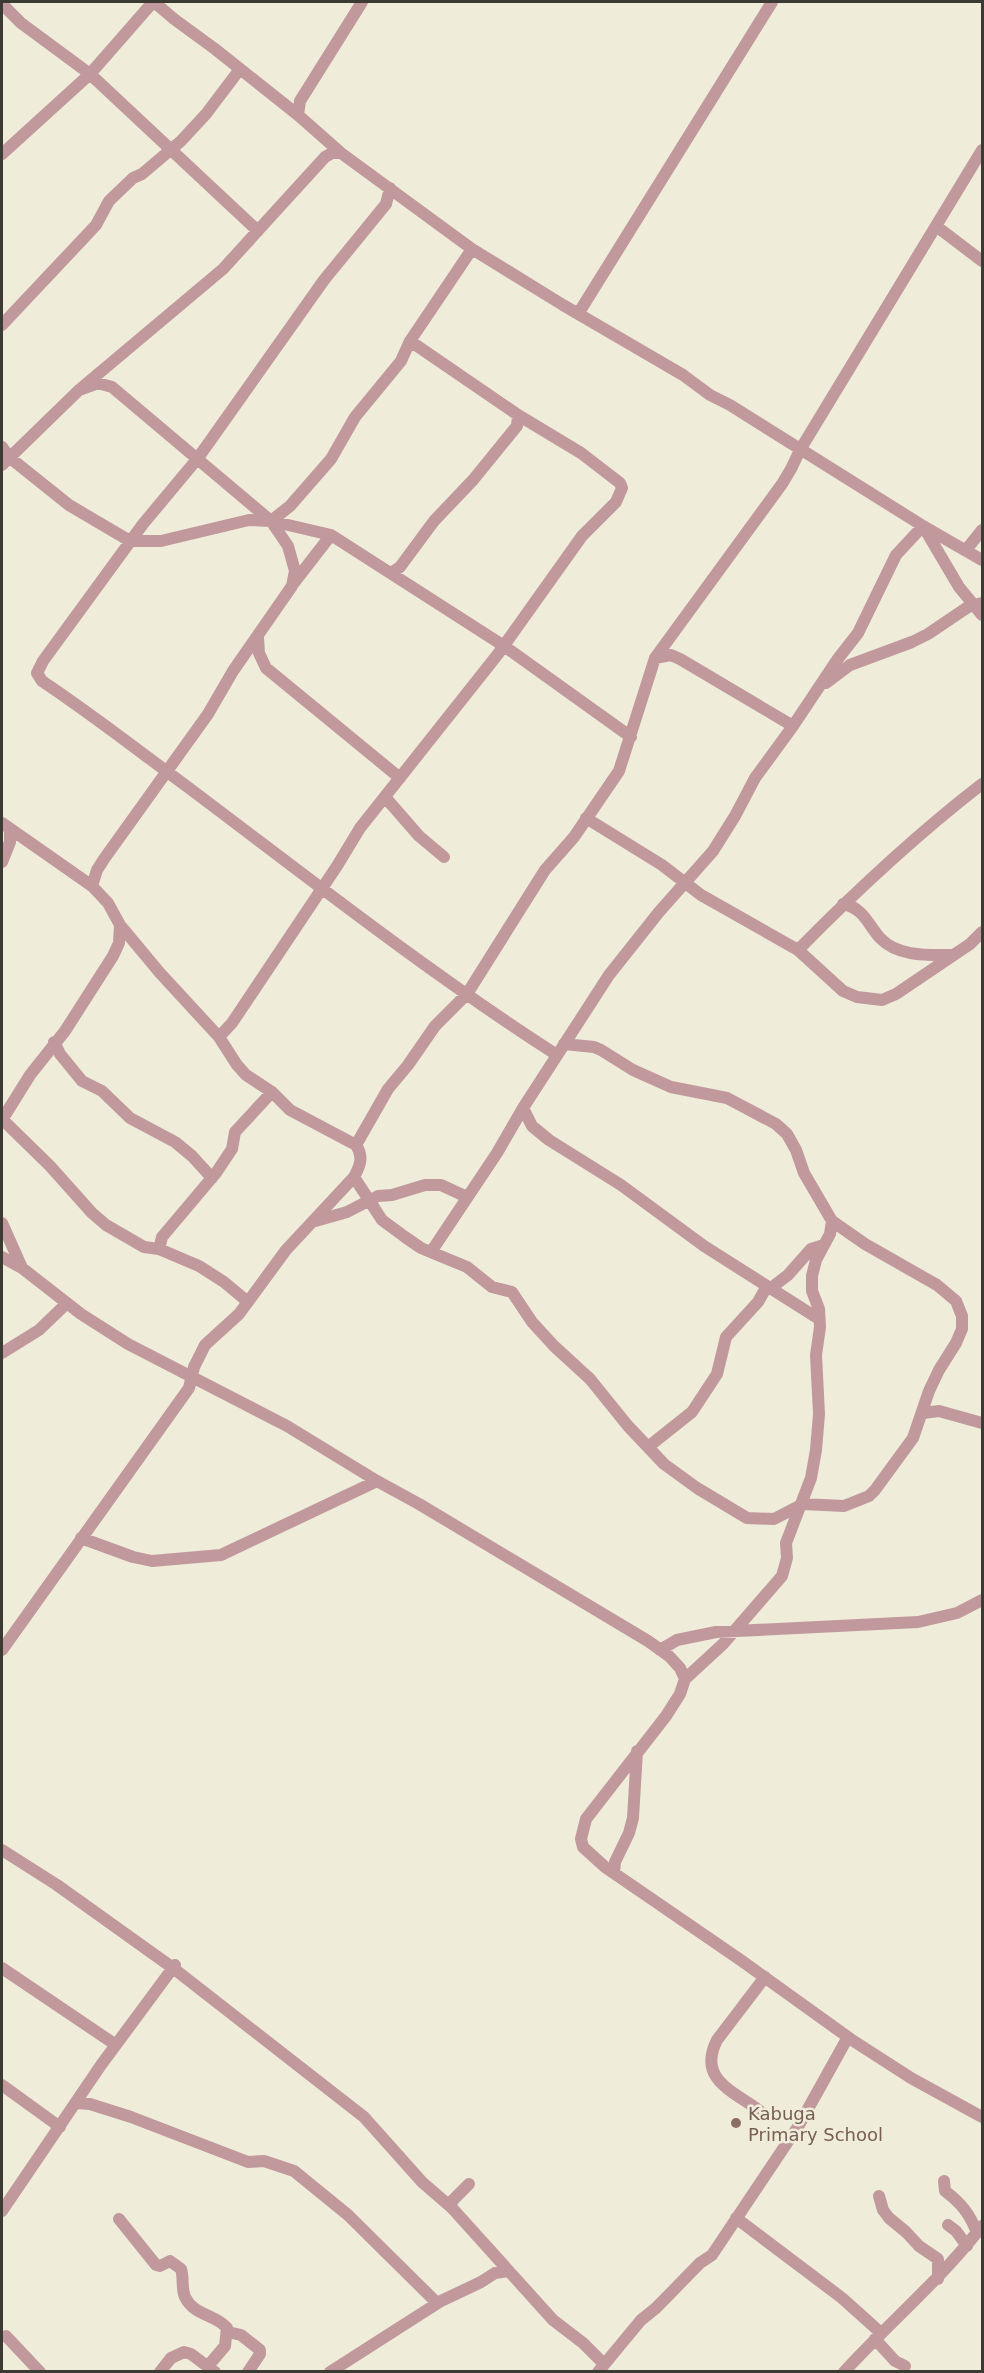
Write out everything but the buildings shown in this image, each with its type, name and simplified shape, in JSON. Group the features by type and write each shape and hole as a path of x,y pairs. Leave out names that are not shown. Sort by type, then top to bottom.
{"street":[{"path":"2,154 90,74 154,2 298,115 341,153 472,249 683,375 710,395 730,405 923,526 982,560"},
{"path":"298,115 300,101 362,2"},
{"path":"578,314 772,2"},
{"path":"2,4 21,23 90,74 258,231"},
{"path":"2,325 96,225 109,201 133,178 142,174 172,151 206,114 240,69"},
{"path":"356,1145 388,1089 415,1056 435,1026 466,994 545,870 574,837 619,771 655,658 782,484 800,450 982,150"},
{"path":"341,153 325,157 209,281 4,456 69,505 130,541 161,541 249,520 271,521 332,535 504,646 631,737"},
{"path":"390,188 386,204 305,305 251,386 198,458 130,541 39,665 37,673 42,681 101,722 466,994 557,1055"},
{"path":"936,226 982,261"},
{"path":"271,521 290,506 322,471 355,417 401,361 411,341 472,249"},
{"path":"219,1037 232,1023 360,828 504,646 582,536 616,502 622,488 615,478 588,458 519,415 411,341"},
{"path":"79,390 98,383 112,387 271,521 288,546 294,564 292,586"},
{"path":"391,573 400,567 434,521 473,480 517,426 519,415"},
{"path":"923,526 944,564 978,605 982,615"},
{"path":"431,1252 497,1153 523,1108 609,975 658,912 713,851 735,816 754,778 858,633 896,555 923,526"},
{"path":"966,550 982,530"},
{"path":"92,886 97,870 104,859 208,714 233,671 292,586 332,535"},
{"path":"820,687 850,665 928,634 978,605"},
{"path":"258,638 258,652 266,668 400,778"},
{"path":"655,658 672,656 680,659 793,726"},
{"path":"233,671 250,664 266,668"},
{"path":"798,950 843,904 915,838 982,784"},
{"path":"385,797 419,836 444,857"},
{"path":"586,819 662,865 701,895 743,921 798,950 843,991 867,1000 882,1000 914,983 982,932"},
{"path":"2,1650 189,1388 198,1357 205,1346 239,1314 286,1250 354,1177 361,1164 360,1153 356,1145 290,1110 272,1092 246,1075 219,1037 187,1004 120,925 108,903 92,886 6,826"},
{"path":"2,862 10,842 6,826"},
{"path":"843,904 858,911 875,928 880,938 896,948 928,955 952,955"},
{"path":"120,925 119,943 113,956 64,1031 11,1103 2,1120 50,1166 92,1213 106,1224 144,1247 159,1250 210,1273 248,1302"},
{"path":"54,1042 60,1054 82,1081 102,1091 130,1118 175,1142 192,1156 212,1178"},
{"path":"354,1177 382,1220 421,1248 467,1267 492,1287 511,1291 532,1322 590,1379 664,1464 697,1488 747,1518 774,1519 802,1504 844,1506 868,1496 883,1482 914,1438 928,1391 962,1329 962,1316 956,1301 937,1285 874,1250 832,1221 804,1173 796,1150 787,1134 776,1125 727,1098 671,1088 652,1080 594,1047 564,1044"},
{"path":"159,1250 162,1237 212,1178 231,1151 235,1132 272,1092"},
{"path":"523,1108 532,1126 549,1140 621,1185 690,1237 819,1319"},
{"path":"312,1222 347,1212 370,1200 431,1184 451,1189 466,1197"},
{"path":"832,1221 830,1234 813,1267 812,1276 812,1291 819,1309 819,1319 816,1355 818,1428 811,1478 786,1543 787,1558 782,1576 712,1655 685,1679 680,1694 666,1716 601,1797 582,1828 581,1839 584,1847 614,1873 848,2037 911,2078 982,2117"},
{"path":"2,1223 22,1268"},
{"path":"648,1447 692,1412 717,1374 726,1337 769,1287 788,1275 811,1249 824,1245"},
{"path":"2,1257 22,1268 66,1304 128,1344 286,1425 617,1622 669,1656 680,1668 685,1679"},
{"path":"2,1353 39,1330 66,1304"},
{"path":"923,1413 939,1411 982,1423"},
{"path":"81,1538 133,1557 152,1561 221,1555 377,1481"},
{"path":"660,1650 677,1640 716,1632 918,1623 957,1613 982,1600"},
{"path":"614,1873 615,1862 629,1833 633,1818 637,1751"},
{"path":"2,1850 174,1966 364,2117 422,2182 452,2208 554,2320 583,2343 600,2367 641,2319 656,2308 700,2263 712,2254 799,2125 848,2037"},
{"path":"2,2209 174,1966"},
{"path":"2,1968 116,2045"},
{"path":"760,2111 714,2077 710,2063 711,2052 717,2040 765,1977"},
{"path":"2,2085 60,2127"},
{"path":"76,2103 90,2104 131,2118 248,2162 264,2161 294,2171 348,2215 437,2303"},
{"path":"849,2370 878,2336 938,2279 980,2229 960,2202 945,2191 944,2181"},
{"path":"452,2208 451,2202 469,2184"},
{"path":"879,2196 888,2218 919,2246 938,2259 938,2279"},
{"path":"119,2218 156,2265 160,2266 170,2261 181,2269 183,2289 191,2307 223,2323 228,2332 225,2346 212,2369 184,2352 171,2358 160,2372"},
{"path":"736,2218 851,2304 878,2336 895,2361 905,2366"},
{"path":"948,2225 956,2231 967,2246"},
{"path":"330,2372 437,2303 495,2273 509,2271"},
{"path":"228,2332 241,2335 260,2350 260,2354 248,2372"},
{"path":"6,2336 40,2372"}],"place":[{"name":"Kabuga Primary School","path":"736,2123"}]}
